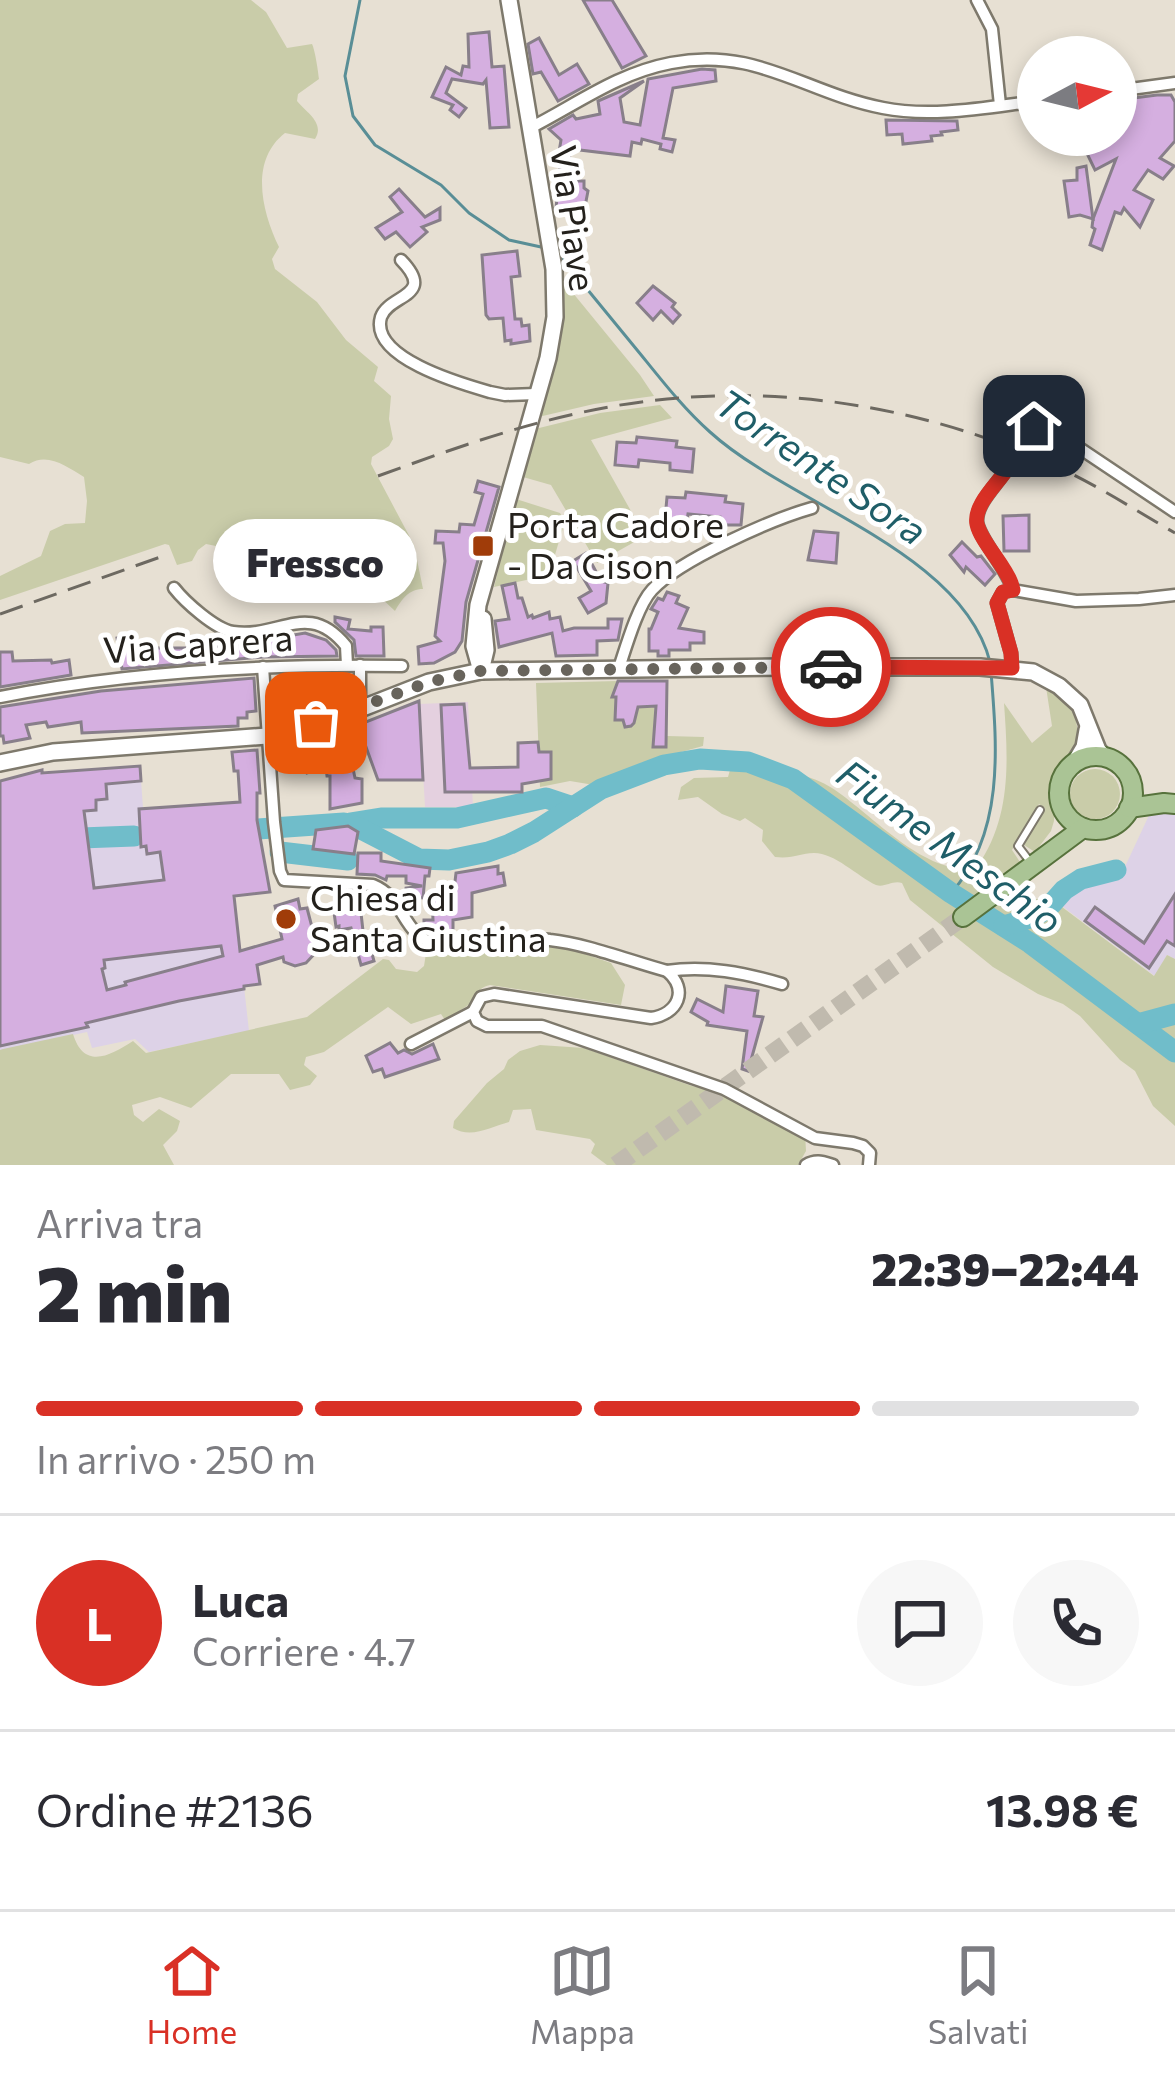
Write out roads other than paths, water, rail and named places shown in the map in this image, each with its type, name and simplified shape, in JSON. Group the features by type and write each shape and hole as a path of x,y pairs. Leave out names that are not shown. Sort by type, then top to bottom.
{"main road":[{"name":"Via Piave","path":"481,671 475,658 475,627 552,341 555,302 548,227 509,0"},
{"name":"Via Piave","path":"481,671 485,580"},
{"path":"439,679 463,658 475,627"},
{"path":"485,642 493,660 511,669"},
{"path":"0,763 53,752 267,736 439,679 481,671 1007,668 1033,672 1059,686 1080,705 1087,721 1097,750 1129,777 1129,808 1112,826 1094,830 1065,814 1060,803 1061,780 1084,748 1087,721"},
{"path":"1076,762 1104,757"},
{"path":"1132,787 1170,804"},
{"path":"1129,808 1170,804"},
{"path":"1038,862 1065,814"},
{"path":"967,913 1083,828"}],"street":[{"path":"977,0 992,29 1000,105"},
{"path":"530,128 616,80 673,62 712,58 736,59 898,111 1017,103"},
{"path":"1137,88 1175,83"},
{"path":"401,260 414,282 411,290 386,309 381,328 401,358 490,392 536,394"},
{"path":"1013,590 977,518 1021,438 1034,426 1048,427 1175,512"},
{"path":"619,668 651,590 692,560 775,520 812,508"},
{"path":"174,588 185,603 229,631 266,631 301,621 332,630 346,646 353,665 359,709"},
{"path":"1007,668 1011,653 997,603 1003,592 1076,601 1175,595"},
{"name":"Via Caprera","path":"0,697 68,684 263,667 402,666"},
{"path":"263,667 274,822 284,880 373,885 385,890 409,928 441,946 552,940 667,971 743,973 782,984"},
{"path":"411,1044 473,1012 481,997 494,994 663,1016 679,1001 680,989 667,971"},
{"path":"473,1012 487,1026 542,1025 724,1089 815,1138 863,1146 870,1153 869,1165"},
{"path":"806,1165 821,1161 833,1165"}],"lane":[{"path":"1038,862 1018,846 1040,810"}],"waterway":[{"name":"Torrente Sora","path":"360,0 345,76 353,116 375,145 441,185 469,213 509,240 541,247"},
{"name":"Torrente Sora","path":"560,256 701,423 744,458 910,559 946,589 973,623 990,662"},
{"name":"Torrente Sora","path":"951,893 981,844 989,816 995,759 991,672"},
{"name":"Fiume Meschio","path":"258,829 344,823 419,859 449,860 510,844 601,789 664,765 700,759 748,762 793,779 951,893 1030,943 1175,1052"},
{"path":"350,823 457,818 546,798 573,807"},
{"name":"Fiume Meschio","path":"81,838 134,836"},
{"path":"280,852 348,860"},
{"path":"1004,926 1048,908 1081,879 1116,870"},
{"path":"1138,1024 1175,1014"}],"tunnel":[{"path":"616,1165 963,917"}],"railway":[{"path":"378,476 502,433 639,402 761,396 822,400 941,424 999,443 1071,473 1175,533"},
{"path":"0,614 166,555"}],"place":[{"name":"Porta Cadore - Da Cison","path":"483,546"},
{"name":"Fressco","path":"316,723"},
{"name":"Chiesa di Santa Giustina","path":"286,919"}]}
